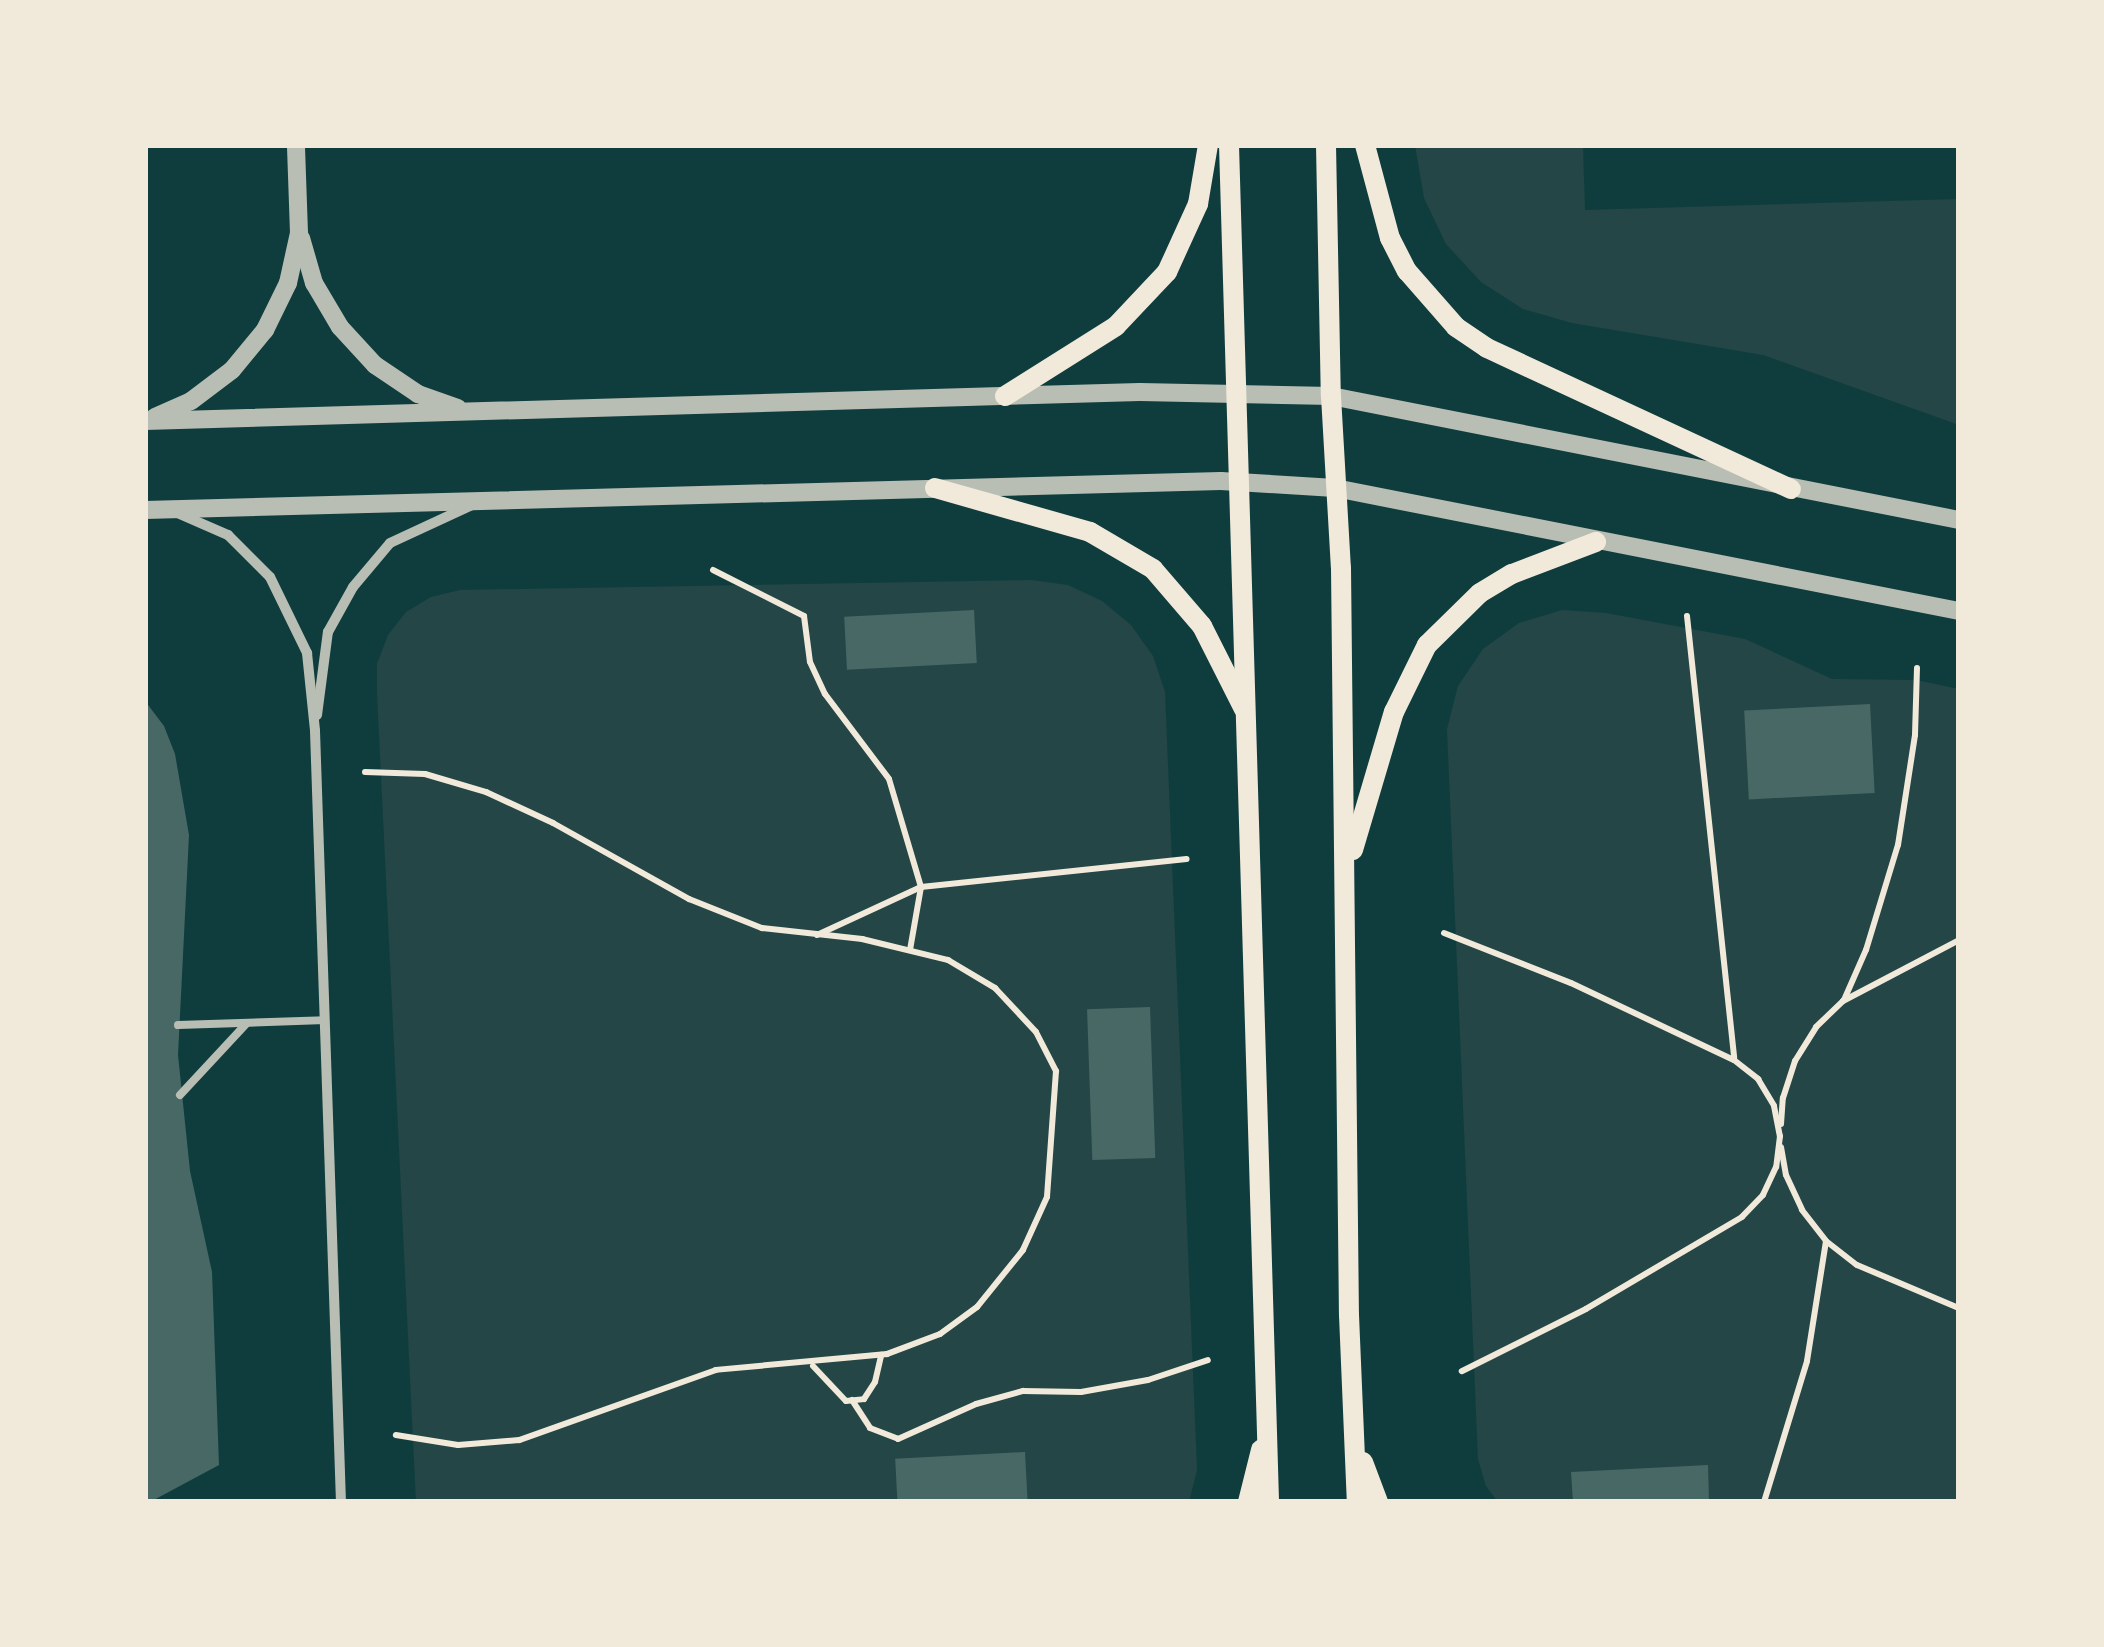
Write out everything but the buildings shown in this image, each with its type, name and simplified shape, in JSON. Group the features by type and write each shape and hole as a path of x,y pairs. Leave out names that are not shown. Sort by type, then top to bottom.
{"main road":[{"path":"1006,396 1116,326 1167,272 1198,204 1208,145"},
{"path":"1229,145 1269,1502"},
{"path":"1326,145 1330,396 1347,871 1349,1314 1357,1502"},
{"path":"1365,145 1390,238 1407,271 1456,327 1488,348 1791,490"},
{"path":"934,488 1090,532 1153,569 1202,626 1248,716"},
{"path":"1347,871 1394,712 1427,645 1480,592 1512,574 1596,542"},
{"path":"1248,1502 1267,1424"},
{"path":"1356,1442 1378,1502"}],"street":[{"path":"145,421 191,401 232,370 254,343 288,284 299,233 296,145"},
{"path":"299,233 314,283 340,327 374,366 418,394 467,412"},
{"path":"145,421 1006,396 1237,392 1330,396 1791,490 1959,520"},
{"path":"145,510 1240,482 1335,488 1959,611"},
{"path":"315,731 328,632 353,588 390,543 482,500"},
{"path":"170,510 228,535 270,577 307,654 315,731 341,1502"}],"lane":[{"path":"178,1025 325,1020"},
{"path":"180,1095 247,1023"}],"path":[{"path":"713,570 804,616 810,662 825,694 889,779 922,887 910,950"},
{"path":"1687,616 1734,1060"},
{"path":"1843,1001 1878,916 1898,845 1915,735 1917,668"},
{"path":"366,772 425,774 486,792 553,823 688,899 762,928 862,939 948,960 996,988 1036,1032 1056,1070 1047,1197 1012,1264 977,1308 940,1334 881,1355 716,1370 519,1440 458,1445 396,1435"},
{"path":"815,936 922,887 1187,858"},
{"path":"1444,933 1571,983 1734,1060 1758,1079 1774,1106 1786,1174 1802,1210 1826,1242 1856,1266 1959,1308"},
{"path":"1462,1371 1586,1309 1742,1217 1763,1196 1776,1167 1783,1098 1795,1061 1816,1028 1843,1001 1959,940"},
{"path":"1764,1502 1807,1362 1826,1242"},
{"path":"812,1364 846,1400 864,1400 875,1382 881,1355"},
{"path":"852,1400 870,1428 898,1439 976,1404 1023,1391 1082,1392 1148,1380 1208,1360"}],"shaded area":[{"path":"1415,145 1583,145 1585,210 1959,199 1959,425 1763,355 1572,323 1523,309 1481,282 1446,244 1424,198"},
{"path":"1031,580 1068,585 1102,601 1131,625 1153,656 1165,692 1197,1470 1189,1502 416,1502 377,692 377,664 388,635 406,612 431,597 460,590"},
{"path":"1562,610 1606,613 1745,639 1832,679 1916,680 1959,689 1959,1502 1498,1502 1486,1486 1478,1459 1447,729 1458,686 1483,649 1519,623"}]}
